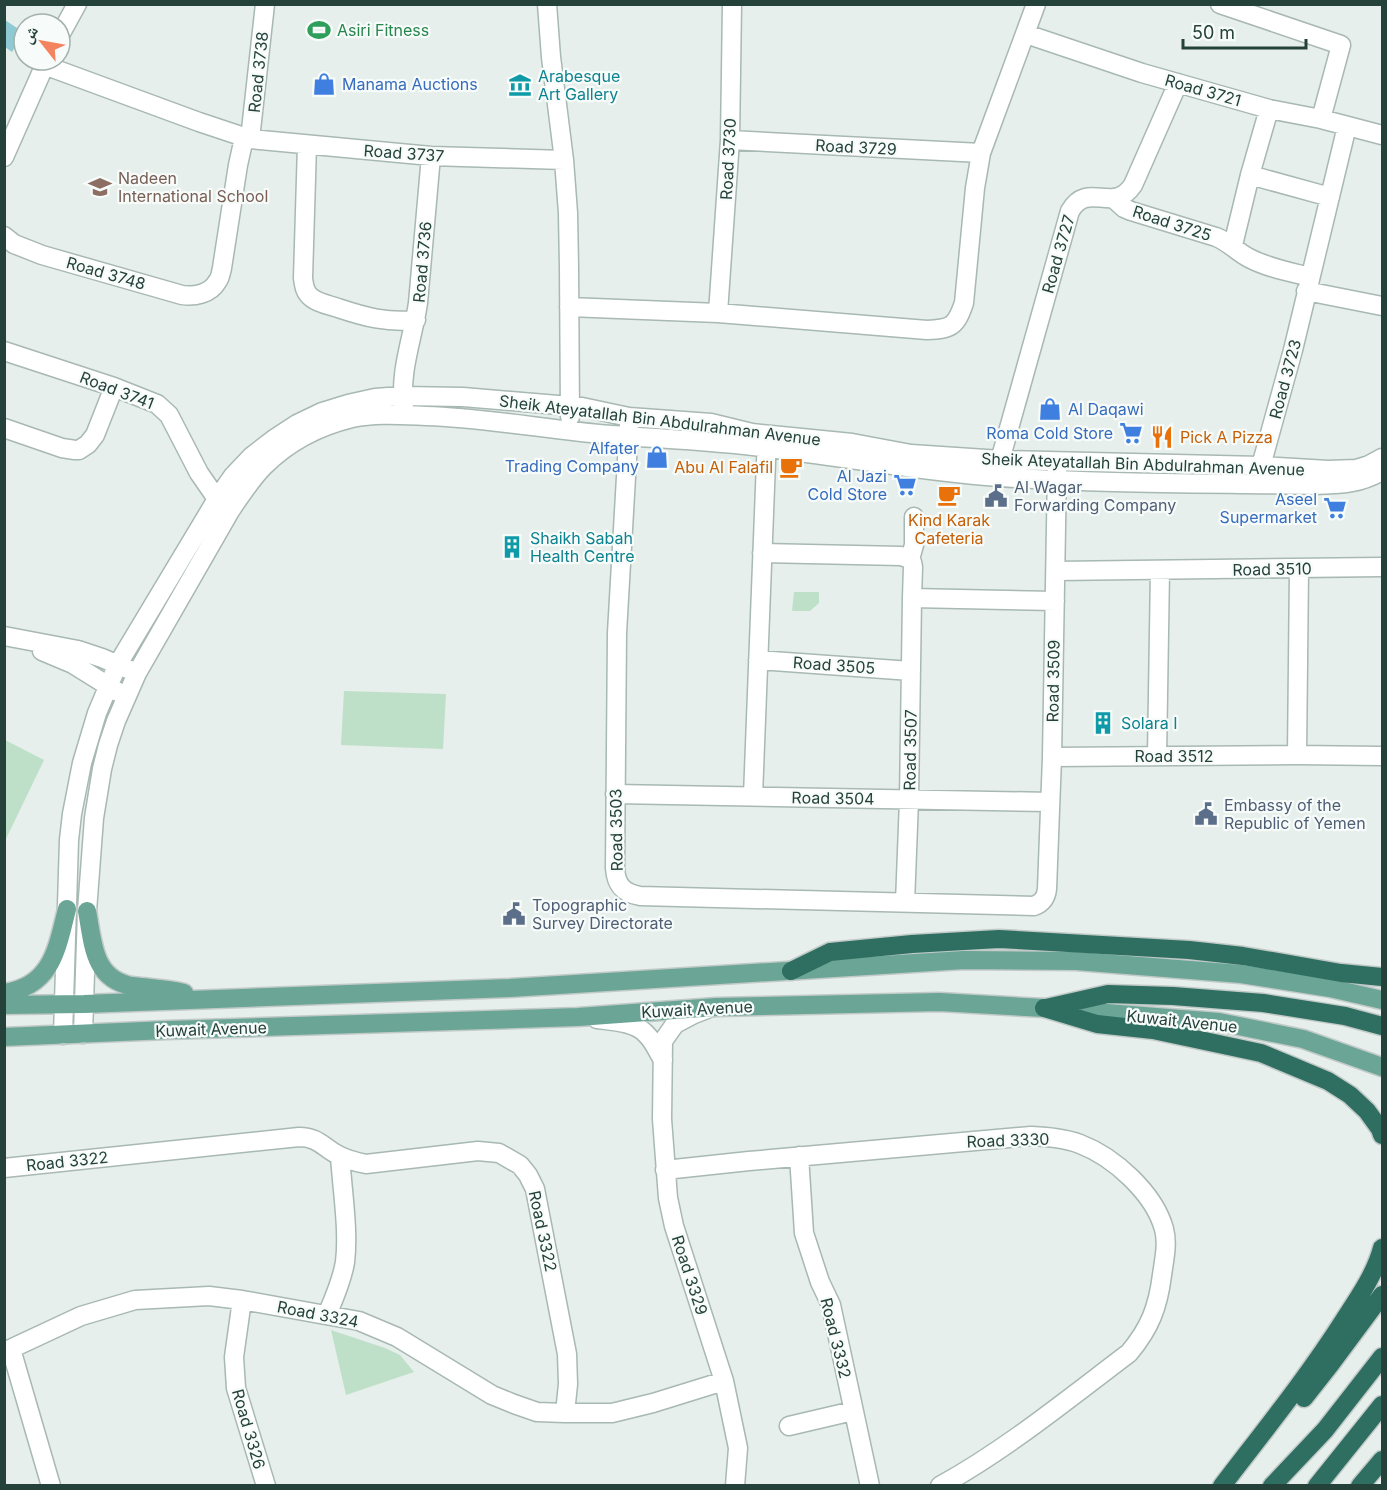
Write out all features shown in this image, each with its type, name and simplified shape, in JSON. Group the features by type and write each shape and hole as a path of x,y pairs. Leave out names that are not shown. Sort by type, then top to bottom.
{"highway":[{"path":"791,971 830,952 999,939 1189,950 1383,978"},
{"path":"1044,1008 1108,994 1173,996 1263,1003 1345,1016 1383,1026"},
{"path":"1044,1008 1097,1024 1152,1030 1261,1053 1328,1081 1350,1095 1367,1111 1383,1135"},
{"path":"1222,1485 1297,1389 1335,1334 1370,1278 1383,1248"},
{"path":"1222,1485 1296,1408 1383,1295"},
{"path":"1272,1485 1325,1430 1383,1357"},
{"path":"1317,1485 1383,1405"},
{"path":"1360,1485 1383,1460"},
{"path":"1369,1485 1383,1473"}],"main road":[{"path":"4,993 28,987 50,966 67,909"},
{"path":"87,911 94,951 99,964 107,974 118,982 131,986 163,988 200,999"},
{"name":"Kuwait Avenue","path":"4,1005 63,1005 510,988 964,960 1076,961 1241,974 1330,988 1383,1000"},
{"name":"Kuwait Avenue","path":"4,1037 578,1017 716,1007 939,1002 1219,1022 1303,1040 1383,1067"}],"street":[{"name":"Road 3738","path":"247,139 265,4"},
{"path":"547,4 564,160 569,256 570,431"},
{"name":"Road 3730","path":"718,313 730,140 732,4"},
{"path":"569,307 718,313 927,330 944,329 954,325 964,303 975,188 981,153 1036,4"},
{"path":"1220,4 1243,9 1341,45 1321,119"},
{"name":"Road 3721","path":"1026,34 1142,72 1269,109 1321,119 1383,135"},
{"path":"4,157 42,72"},
{"name":"Road 3737","path":"70,72 247,139 430,156 564,160"},
{"path":"1113,198 1122,197 1133,185 1178,83"},
{"name":"Road 3725","path":"1233,245 1269,109"},
{"name":"Road 3723","path":"1261,466 1293,350 1347,126"},
{"name":"Road 3748","path":"4,236 14,244 42,255 182,295 195,296 211,289 217,283 225,257 238,165 247,139"},
{"name":"Road 3729","path":"730,140 981,153"},
{"name":"Road 3736","path":"307,145 303,278 307,293 320,302 364,316 398,322 416,320 430,156"},
{"path":"1250,175 1330,197"},
{"name":"Road 3727","path":"998,468 1070,211 1074,203 1082,198 1113,198"},
{"name":"Road 3725","path":"1113,198 1131,211 1216,237 1233,245 1241,253 1308,284"},
{"path":"1308,284 1383,306"},
{"path":"405,415 402,396 403,374 416,320"},
{"name":"Road 3741","path":"4,351 114,387 150,401 163,409 169,415 199,473 217,499"},
{"path":"4,428 62,448 79,450 95,435 114,387"},
{"name":"Sheik Ateyatallah Bin Abdulrahman Avenue","path":"63,1035 69,840 76,789 89,738 118,664 217,499 233,476 252,456 297,424 322,412 375,398 402,396 463,397 570,406 629,417 711,423 752,433 767,441"},
{"name":"Sheik Ateyatallah Bin Abdulrahman Avenue","path":"82,1035 87,911 94,818 98,785 116,721 137,673 230,511 262,468 282,450 328,425 353,418 405,415 462,417 628,437 852,443 1057,480 1345,484 1359,481 1377,468"},
{"name":"Road 3503","path":"629,417 617,633 615,875 618,883 630,894 640,896 1034,906 1043,900"},
{"path":"753,796 767,441"},
{"name":"Sheik Ateyatallah Bin Abdulrahman Avenue","path":"998,468 1058,461 1328,470 1377,468"},
{"name":"Road 3509","path":"1043,900 1047,895 1052,756 1058,461"},
{"name":"Road 3507","path":"904,903 909,800 913,567 909,559 914,545 914,517"},
{"path":"762,553 901,556 909,559"},
{"name":"Road 3510","path":"1056,571 1383,567"},
{"path":"1297,755 1299,569"},
{"path":"1157,756 1161,570"},
{"path":"912,598 1055,601"},
{"path":"4,636 78,650 137,673"},
{"path":"4,636 73,664 127,697"},
{"name":"Road 3505","path":"758,660 911,671"},
{"name":"Road 3512","path":"1052,756 1383,756"},
{"name":"Road 3504","path":"615,794 1050,802"},
{"name":"Road 3329","path":"716,1007 694,1014 675,1024 663,1041 662,1119 668,1198 674,1227 724,1381 738,1448 735,1485"},
{"path":"578,1017 629,1024 639,1029 647,1034 663,1060"},
{"name":"Road 3330","path":"665,1170 1030,1136 1056,1137 1098,1152 1120,1167 1140,1187 1154,1208 1164,1230 1166,1251 1157,1304 1140,1340 1129,1353 1004,1446 940,1485"},
{"name":"Road 3322","path":"4,1168 299,1137 313,1138 340,1156 366,1164 478,1151 499,1153 520,1165 535,1189 565,1339 568,1369 565,1413"},
{"path":"327,1315 345,1262 346,1237 340,1156"},
{"name":"Road 3332","path":"800,1156 804,1233 820,1282 831,1305 870,1485"},
{"name":"Road 3324","path":"8,1351 81,1316 135,1300 209,1296 359,1321 398,1337 492,1395 537,1412 612,1413 653,1404 724,1381"},
{"name":"Road 3326","path":"242,1300 234,1357 236,1388 266,1485"},
{"path":"8,1351 51,1485"},
{"path":"789,1426 853,1411"}],"green space":[{"path":"794,592 819,592 819,603 810,611 792,611"},
{"path":"344,691 446,694 443,749 341,745"},
{"path":"5,740 44,760 5,841"},
{"path":"331,1330 400,1355 414,1372 346,1395"}],"water":[{"path":"5,20 12,25 12,52 5,47"}],"place":[{"name":"Asiri Fitness","path":"319,30"},
{"name":"Manama Auctions","path":"324,84"},
{"name":"Arabesque Art Gallery","path":"520,85"},
{"name":"Nadeen International School","path":"100,187"},
{"name":"Al Daqawi","path":"1050,409"},
{"name":"Roma Cold Store","path":"1131,433"},
{"name":"Pick A Pizza","path":"1162,437"},
{"name":"Alfater Trading Company","path":"657,457"},
{"name":"Abu Al Falafil","path":"791,467"},
{"name":"Al Jazi Cold Store","path":"905,485"},
{"name":"Kind Karak Cafeteria","path":"949,495"},
{"name":"Al Wagar Forwarding Company","path":"996,496"},
{"name":"Aseel Supermarket","path":"1335,508"},
{"name":"Shaikh Sabah Health Centre","path":"512,547"},
{"name":"Solara I","path":"1103,723"},
{"name":"Embassy of the Republic of Yemen","path":"1206,814"},
{"name":"Topographic Survey Directorate","path":"514,914"}]}
